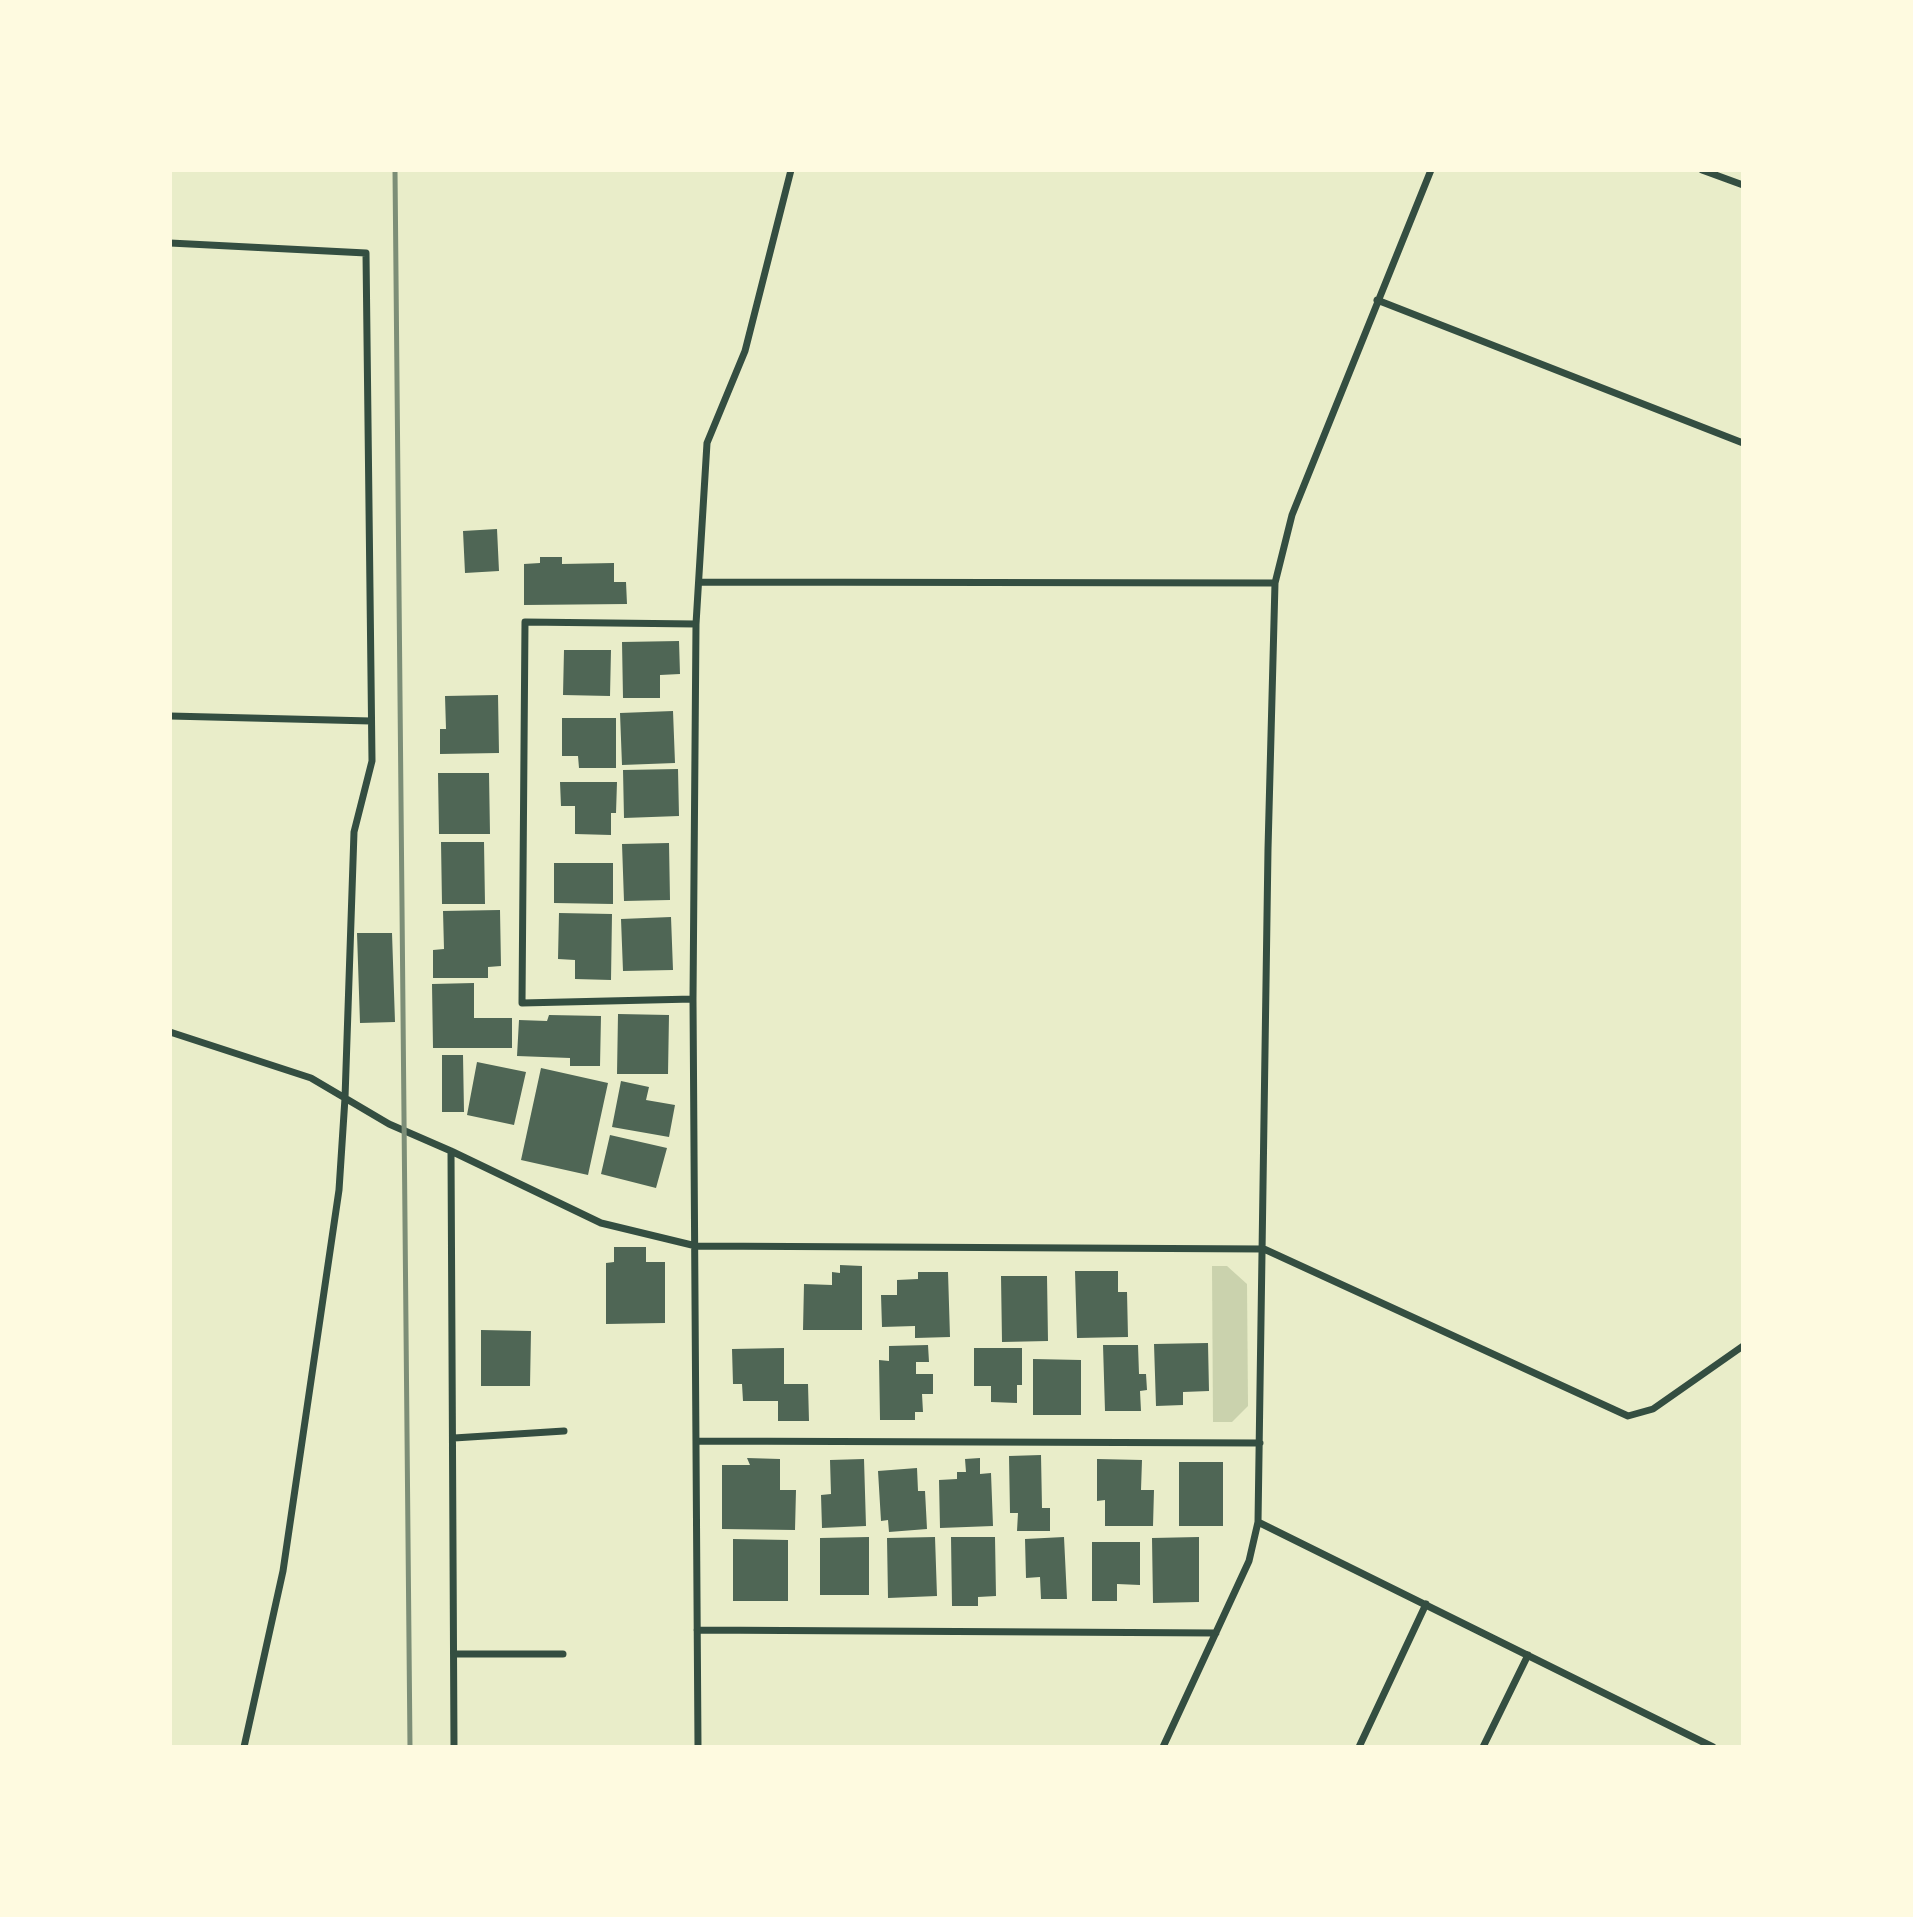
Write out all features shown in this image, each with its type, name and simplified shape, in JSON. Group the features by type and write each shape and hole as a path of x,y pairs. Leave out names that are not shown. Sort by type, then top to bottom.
{"street":[{"path":"698,1747 693,999 696,624 707,443 745,351 791,170"},
{"path":"1163,1747 1249,1561 1258,1522 1268,849 1275,583 1292,515 1432,170"},
{"path":"1702,170 1743,185"},
{"path":"170,243 366,253 372,761 354,832 345,1098 339,1190 283,1571 244,1747"},
{"path":"1377,300 1743,443"},
{"path":"700,582 1275,583"},
{"path":"693,999 522,1003 525,622 696,624"},
{"path":"170,716 371,721"},
{"path":"170,1032 311,1078 389,1124 601,1223 696,1246 1264,1249 1628,1416 1653,1409 1743,1346"},
{"path":"451,1151 454,1747"},
{"path":"454,1438 564,1431"},
{"path":"696,1441 1261,1443"},
{"path":"1258,1522 1713,1747"},
{"path":"1359,1747 1426,1604"},
{"path":"697,1630 1216,1633"},
{"path":"454,1654 563,1654"},
{"path":"1483,1747 1528,1655"}],"green space":[{"path":"1212,1266 1227,1266 1247,1284 1248,1406 1232,1422 1213,1422"}],"building":[{"path":"497,529 499,571 465,573 463,531"},
{"path":"540,557 562,557 562,564 614,563 614,582 626,582 627,604 524,605 524,564 540,563"},
{"path":"679,641 680,674 660,675 660,698 623,698 622,642"},
{"path":"564,650 611,650 610,696 563,695"},
{"path":"498,695 499,753 440,754 440,729 446,729 445,696"},
{"path":"673,711 675,763 622,765 620,713"},
{"path":"562,718 616,718 616,768 579,768 578,756 562,756"},
{"path":"678,769 679,816 624,818 623,770"},
{"path":"438,773 489,773 490,834 439,834"},
{"path":"560,782 617,782 616,813 611,813 611,835 575,834 575,806 561,806"},
{"path":"441,842 484,842 485,904 442,904"},
{"path":"669,843 670,900 624,901 622,844"},
{"path":"554,863 613,863 613,904 554,903"},
{"path":"500,910 501,966 488,967 488,978 433,978 433,950 444,949 443,911"},
{"path":"559,913 612,914 611,980 575,979 575,960 558,959"},
{"path":"671,917 673,970 623,971 621,919"},
{"path":"357,933 392,933 395,1022 360,1023"},
{"path":"474,983 474,1018 512,1018 512,1048 433,1048 432,984"},
{"path":"618,1014 669,1015 668,1074 617,1074"},
{"path":"549,1015 601,1016 600,1066 570,1066 570,1058 517,1056 519,1020 547,1021"},
{"path":"442,1055 463,1055 464,1112 442,1112"},
{"path":"477,1062 526,1072 514,1125 467,1115"},
{"path":"541,1068 608,1083 588,1175 521,1160"},
{"path":"621,1081 649,1087 646,1100 675,1105 669,1137 612,1127"},
{"path":"610,1135 667,1148 656,1188 601,1174"},
{"path":"614,1247 646,1247 646,1262 665,1262 665,1323 606,1324 606,1263 614,1262"},
{"path":"840,1265 862,1266 862,1330 803,1330 804,1284 832,1285 832,1272 840,1273"},
{"path":"1075,1271 1118,1271 1118,1292 1127,1292 1128,1337 1077,1338"},
{"path":"918,1272 948,1272 950,1337 915,1338 915,1326 882,1327 881,1295 897,1295 897,1280 918,1279"},
{"path":"1001,1276 1047,1276 1048,1341 1002,1342"},
{"path":"481,1330 531,1331 530,1386 481,1386"},
{"path":"1208,1343 1209,1391 1183,1392 1183,1405 1156,1406 1154,1344"},
{"path":"928,1345 929,1362 916,1362 916,1374 933,1374 933,1394 922,1394 923,1412 915,1412 915,1420 880,1420 879,1360 889,1361 889,1346"},
{"path":"1103,1345 1138,1345 1139,1374 1146,1374 1147,1390 1140,1391 1141,1411 1105,1411"},
{"path":"784,1348 784,1384 808,1384 809,1421 778,1421 778,1401 743,1401 742,1384 733,1384 732,1349"},
{"path":"974,1348 1022,1348 1022,1385 1017,1385 1017,1403 991,1402 991,1386 974,1386"},
{"path":"1033,1359 1081,1360 1081,1415 1033,1415"},
{"path":"1041,1455 1042,1508 1050,1508 1050,1531 1017,1531 1018,1513 1010,1513 1009,1456"},
{"path":"747,1458 780,1459 780,1490 796,1490 795,1530 722,1529 722,1465 750,1465"},
{"path":"980,1458 980,1474 991,1473 993,1526 940,1528 939,1480 957,1479 957,1472 966,1472 965,1459"},
{"path":"864,1459 866,1526 822,1528 821,1495 831,1494 830,1460"},
{"path":"1097,1459 1142,1460 1141,1490 1154,1490 1153,1526 1105,1526 1105,1500 1097,1501"},
{"path":"1179,1462 1223,1462 1223,1526 1179,1526"},
{"path":"917,1468 918,1491 925,1491 927,1529 889,1532 888,1520 881,1521 878,1471"},
{"path":"869,1537 869,1595 820,1595 820,1538"},
{"path":"935,1537 937,1596 888,1598 887,1538"},
{"path":"951,1537 995,1537 996,1596 978,1597 978,1606 952,1606"},
{"path":"1064,1537 1067,1599 1041,1599 1040,1577 1026,1578 1025,1539"},
{"path":"1199,1537 1199,1602 1153,1603 1152,1538"},
{"path":"733,1539 788,1540 788,1601 733,1601"},
{"path":"1092,1542 1140,1542 1140,1585 1117,1584 1117,1601 1092,1601"}],"railway":[{"path":"395,170 410,1747"}]}
